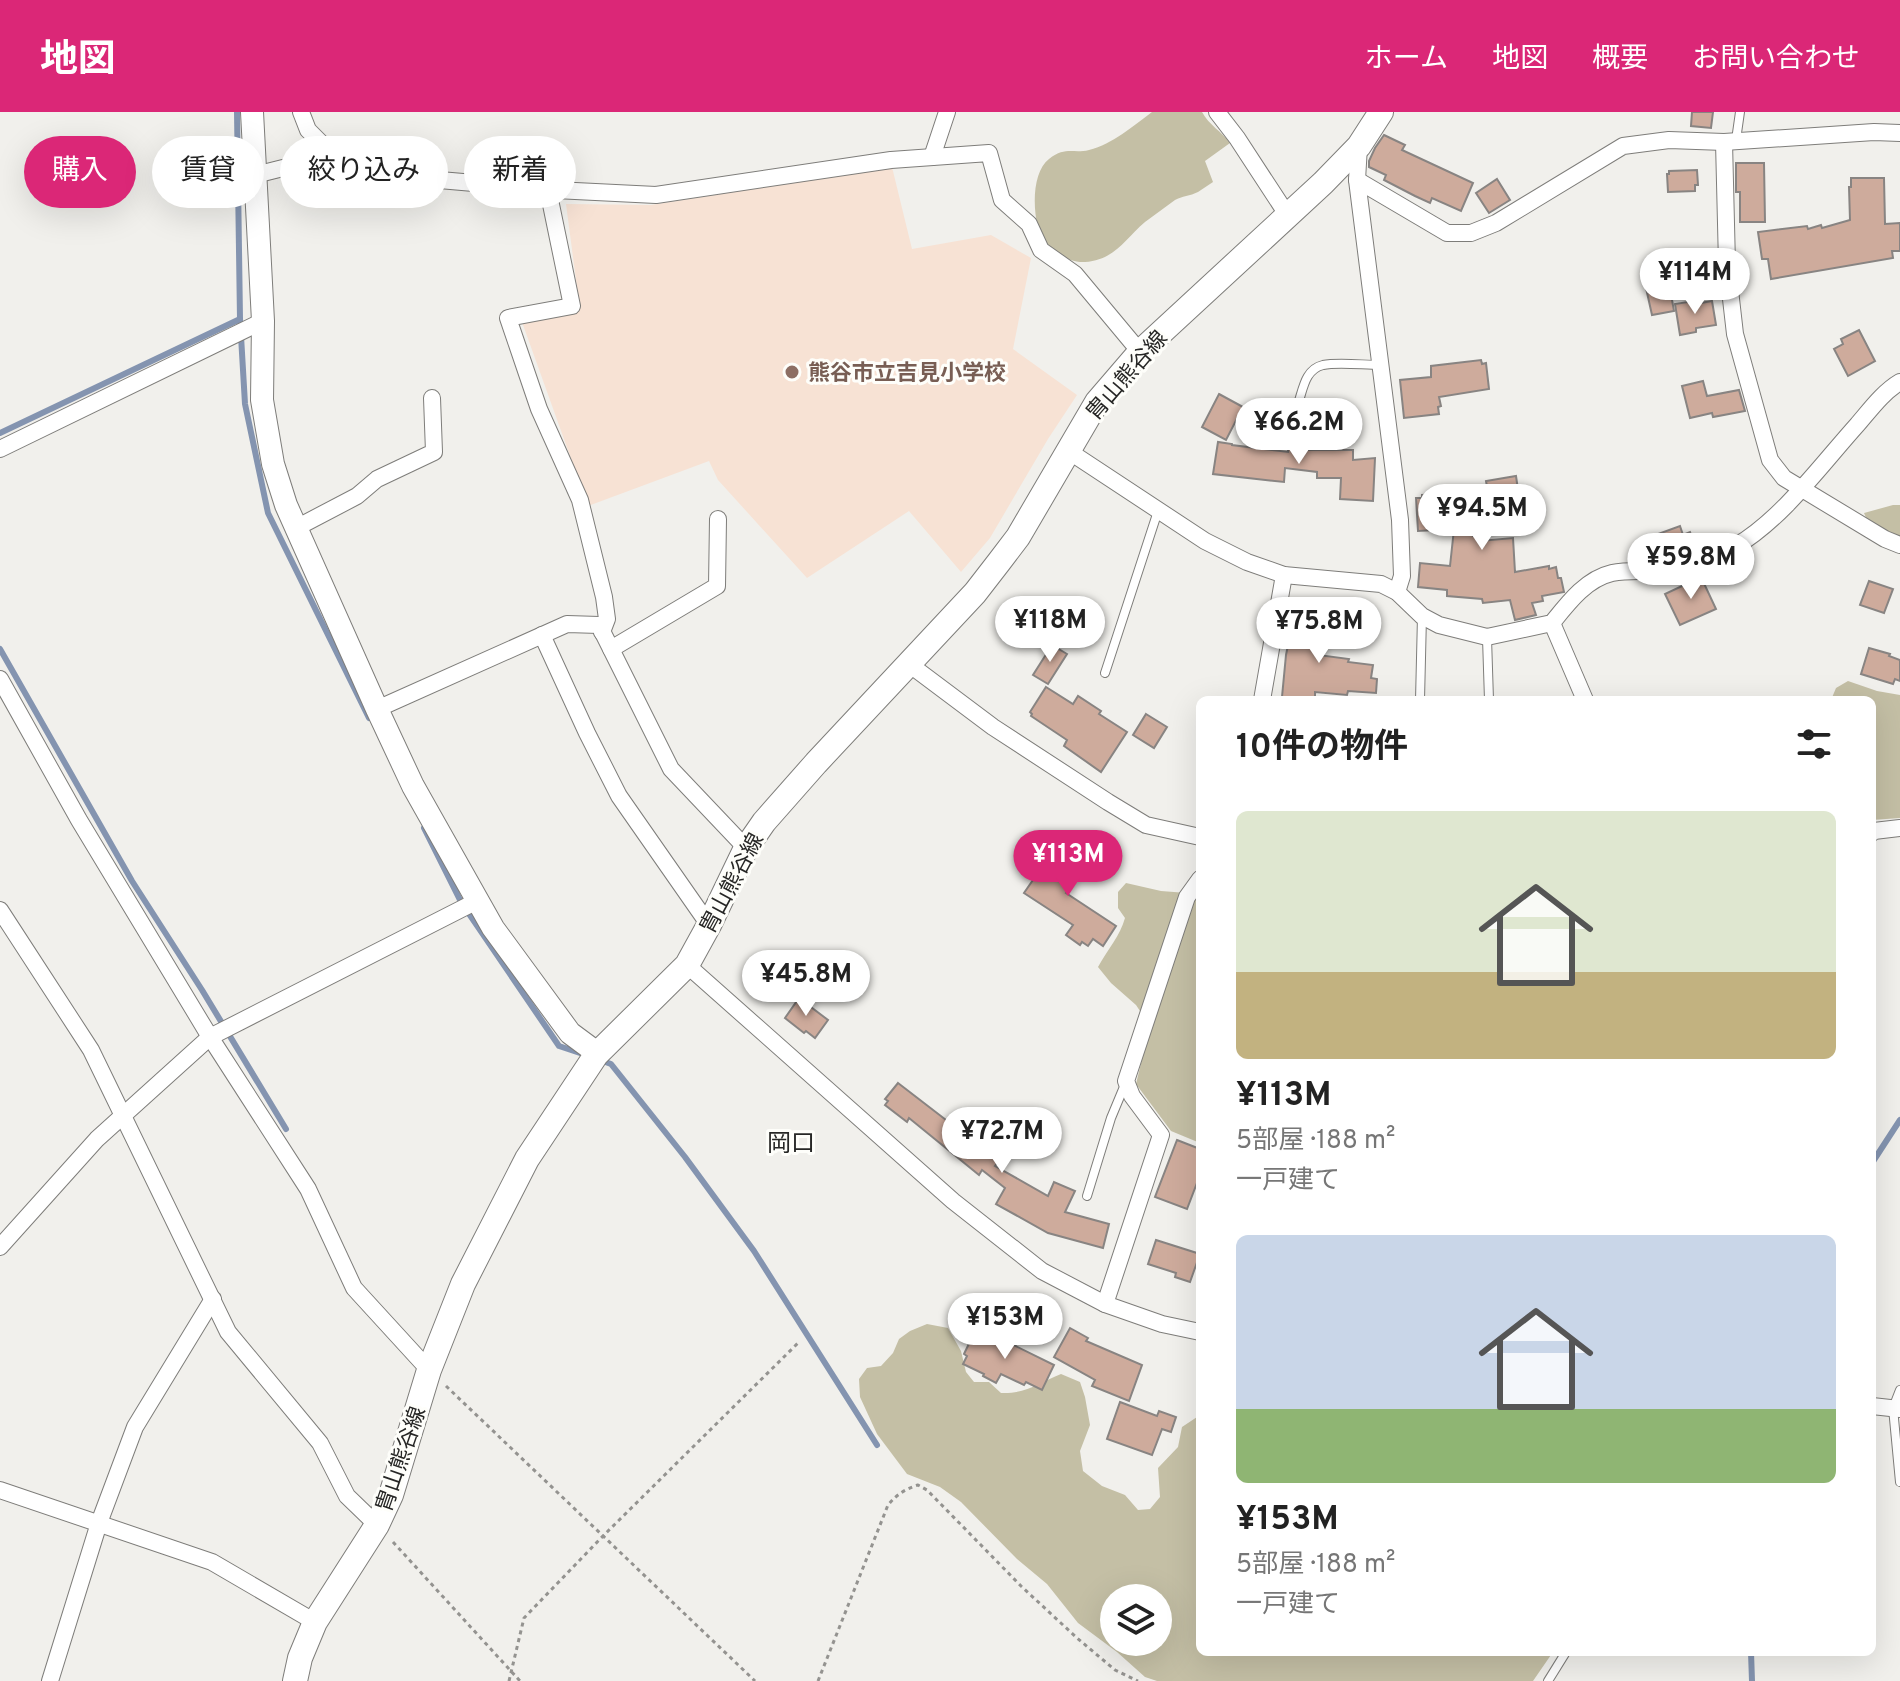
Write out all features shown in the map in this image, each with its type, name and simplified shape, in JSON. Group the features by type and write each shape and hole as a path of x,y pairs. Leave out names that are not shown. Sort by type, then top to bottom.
{"main road":[{"name":"胄山熊谷線","path":"295,1681 300,1658 315,1622 377,1525 391,1495 429,1370 463,1284 527,1159 592,1060 687,965 746,848 764,822 975,593 999,562 1018,537 1097,402 1140,352 1323,183 1359,146 1381,112"}],"street":[{"path":"252,112 253,136"},
{"path":"301,112 308,130 314,136"},
{"path":"932,157 947,112"},
{"path":"1217,112 1288,216"},
{"path":"1357,180 1447,233 1471,233 1496,223 1623,146 1669,140 1730,141 1900,133"},
{"path":"1730,141 1727,264 1735,334 1770,460 1784,478 1900,545"},
{"path":"1359,146 1357,180 1400,520 1402,576 1397,592"},
{"path":"576,191 656,195 891,160 989,153 1002,200 1029,224 1041,250 1075,274 1140,352"},
{"path":"257,208 263,321 262,400 273,464 286,505 413,786 493,928 592,1060"},
{"path":"552,208 572,306 508,318 539,409 580,500 604,597 607,619 602,632"},
{"path":"0,449 263,321"},
{"path":"1067,450 1205,541 1247,562 1284,575 1381,584 1397,592 1422,616 1439,625 1487,637 1552,623 1589,584 1611,573 1669,571 1705,564 1738,545 1765,527 1878,401 1900,382"},
{"path":"296,528 357,496 377,479 434,452 432,398"},
{"path":"611,649 717,586 718,519"},
{"path":"1263,696 1284,575"},
{"path":"1552,623 1583,696"},
{"path":"377,709 567,624 599,625 671,769 746,848"},
{"path":"542,635 619,796 709,925"},
{"path":"909,664 993,727 1146,825 1196,836"},
{"path":"0,679 79,820 210,1037 308,1189 354,1288 429,1370"},
{"path":"1876,831 1900,828"},
{"path":"1105,1304 1161,1135 1132,1096 1126,1081 1187,897 1196,885"},
{"path":"0,1247 97,1139 210,1037 477,901"},
{"path":"0,910 91,1050 228,1332 320,1443 347,1496 377,1525"},
{"path":"687,965 953,1201 1042,1271 1105,1304 1162,1324 1196,1331"},
{"path":"50,1681 99,1523 135,1427 213,1299"},
{"path":"1876,1406 1896,1408"},
{"path":"0,1490 212,1562 315,1622"}],"lane":[{"path":"1730,141 1740,112"},
{"path":"1274,435 1285,428 1296,410 1306,379 1313,370 1322,365 1380,365"},
{"path":"1105,673 1158,511"},
{"path":"1420,696 1422,616"},
{"path":"1487,637 1489,696"},
{"path":"1087,1196 1126,1081"},
{"path":"1900,1390 1896,1408 1900,1482"},
{"path":"1548,1681 1564,1656"}],"path":[{"path":"509,1681 524,1618 799,1342"},
{"path":"429,1370 755,1681"},
{"path":"818,1681 888,1505 899,1494 918,1485 927,1490 1077,1638 1115,1670 1138,1681"},
{"path":"377,1525 520,1681"}],"shaded area":[{"path":"1152,112 1202,112 1230,143 1205,161 1213,182 1198,192 1175,200 1104,257 1080,262 1054,252 1041,237 1036,214 1036,188 1043,166 1049,159 1065,151 1089,150 1106,144"},
{"name":"熊谷市立吉見小学校","path":"892,167 912,249 991,235 1031,258 1013,349 1077,395 990,538 961,572 909,511 807,578 718,480 709,461 588,506 522,322 580,310 567,208 576,208 576,204 651,205"},
{"path":"1900,505 1900,538 1868,522 1864,513"},
{"path":"1848,681 1900,695 1900,818 1876,820 1876,696 1833,696 1836,688"},
{"path":"1126,883 1161,891 1196,894 1196,1141 1171,1131 1136,1084 1150,1026 1136,1005 1098,967 1125,918 1118,908 1118,892"},
{"path":"927,1324 948,1328 961,1351 966,1372 974,1382 989,1382 1001,1393 1025,1390 1061,1374 1080,1382 1090,1425 1080,1451 1083,1471 1102,1486 1125,1495 1138,1510 1150,1509 1160,1497 1158,1468 1178,1447 1182,1427 1196,1418 1196,1656 1550,1656 1533,1681 1157,1681 1145,1677 1121,1656 1172,1656 1172,1584 1100,1584 1100,1639 1078,1623 1047,1584 1017,1559 961,1502 940,1487 907,1474 877,1434 860,1397 859,1379 867,1368 881,1366 893,1353 899,1339"}],"building":[{"path":"1692,112 1713,112 1711,128 1691,126"},
{"path":"1384,135 1405,145 1402,150 1473,183 1461,211 1432,198 1430,203 1415,196 1384,180 1386,175 1369,167 1375,148"},
{"path":"1736,163 1764,163 1765,222 1740,222"},
{"path":"1697,170 1698,185 1695,185 1695,191 1668,192 1669,171"},
{"path":"1851,178 1884,178 1885,224 1900,223 1900,251 1892,251 1893,258 1771,279 1768,259 1762,259 1758,232 1807,226 1808,229 1821,225 1822,228 1850,220"},
{"path":"1497,179 1510,200 1489,213 1476,193"},
{"path":"1669,283 1674,311 1652,315 1646,288"},
{"path":"1694,301 1695,304 1712,301 1716,325 1696,328 1696,332 1680,335 1675,304"},
{"path":"1859,330 1875,361 1848,376 1834,349 1843,344 1841,339"},
{"path":"1481,360 1482,364 1486,363 1489,389 1439,397 1439,414 1404,418 1400,380 1431,377 1431,366"},
{"path":"1703,381 1707,396 1739,390 1745,411 1690,418 1682,386"},
{"path":"1219,394 1243,407 1226,440 1202,427"},
{"path":"1289,438 1308,441 1307,450 1353,450 1353,460 1375,458 1373,501 1340,499 1341,478 1317,478 1317,472 1285,468 1284,482 1213,474 1218,442 1288,452"},
{"path":"1516,476 1518,490 1530,490 1531,500 1472,510 1473,536 1480,537 1480,541 1513,538 1515,572 1556,567 1564,592 1542,596 1543,601 1532,603 1536,615 1515,620 1510,600 1483,603 1482,599 1447,596 1447,590 1418,587 1420,563 1450,566 1454,529 1418,531 1416,498 1422,498 1422,495 1488,492 1486,481"},
{"path":"1680,526 1683,535 1690,532 1695,546 1664,557 1658,534"},
{"path":"1701,577 1716,609 1680,625 1665,594"},
{"path":"1869,581 1893,589 1884,613 1860,605"},
{"path":"1295,611 1325,617 1318,655 1373,665 1371,678 1377,679 1376,693 1348,691 1347,695 1315,692 1315,696 1282,696"},
{"path":"1052,645 1067,654 1048,684 1033,675"},
{"path":"1869,648 1900,660 1900,681 1895,679 1893,684 1861,674"},
{"path":"1046,687 1073,704 1078,696 1127,732 1101,772 1064,746 1067,740 1031,716 1030,712"},
{"path":"1146,714 1167,727 1154,748 1133,735"},
{"path":"1058,844 1087,865 1066,893 1116,926 1103,946 1093,939 1088,946 1082,942 1080,945 1066,935 1073,925 1024,893"},
{"path":"799,998 828,1020 815,1038 785,1018"},
{"path":"898,1083 972,1140 975,1137 1002,1157 995,1166 1048,1196 1054,1182 1075,1191 1065,1212 1109,1224 1103,1248 1048,1233 996,1204 1005,1188 982,1170 979,1175 909,1118 907,1122 885,1105 888,1101 885,1099"},
{"path":"1177,1140 1196,1147 1196,1185 1187,1209 1155,1197"},
{"path":"1156,1240 1196,1253 1196,1265 1190,1282 1175,1277 1176,1273 1148,1264"},
{"path":"977,1327 1054,1365 1042,1390 1001,1374 996,1383 963,1364 967,1356 964,1354"},
{"path":"1070,1328 1088,1338 1086,1341 1142,1365 1129,1401 1092,1386 1095,1380 1054,1357"},
{"path":"1120,1402 1157,1416 1159,1411 1176,1417 1171,1432 1162,1429 1152,1455 1107,1439"}],"waterway":[{"path":"237,112 240,319 245,404 268,513 369,718"},
{"path":"0,433 240,319"},
{"path":"0,649 132,881 286,1129"},
{"path":"424,828 461,902 559,1046 586,1055"},
{"path":"600,1060 611,1064 754,1251 877,1445"},
{"path":"1876,1157 1900,1120"},
{"path":"1751,1656 1752,1681"}],"place":[{"name":"熊谷市立吉見小学校","path":"792,372"}],"district":[{"name":"岡口","path":"791,1143"}]}
